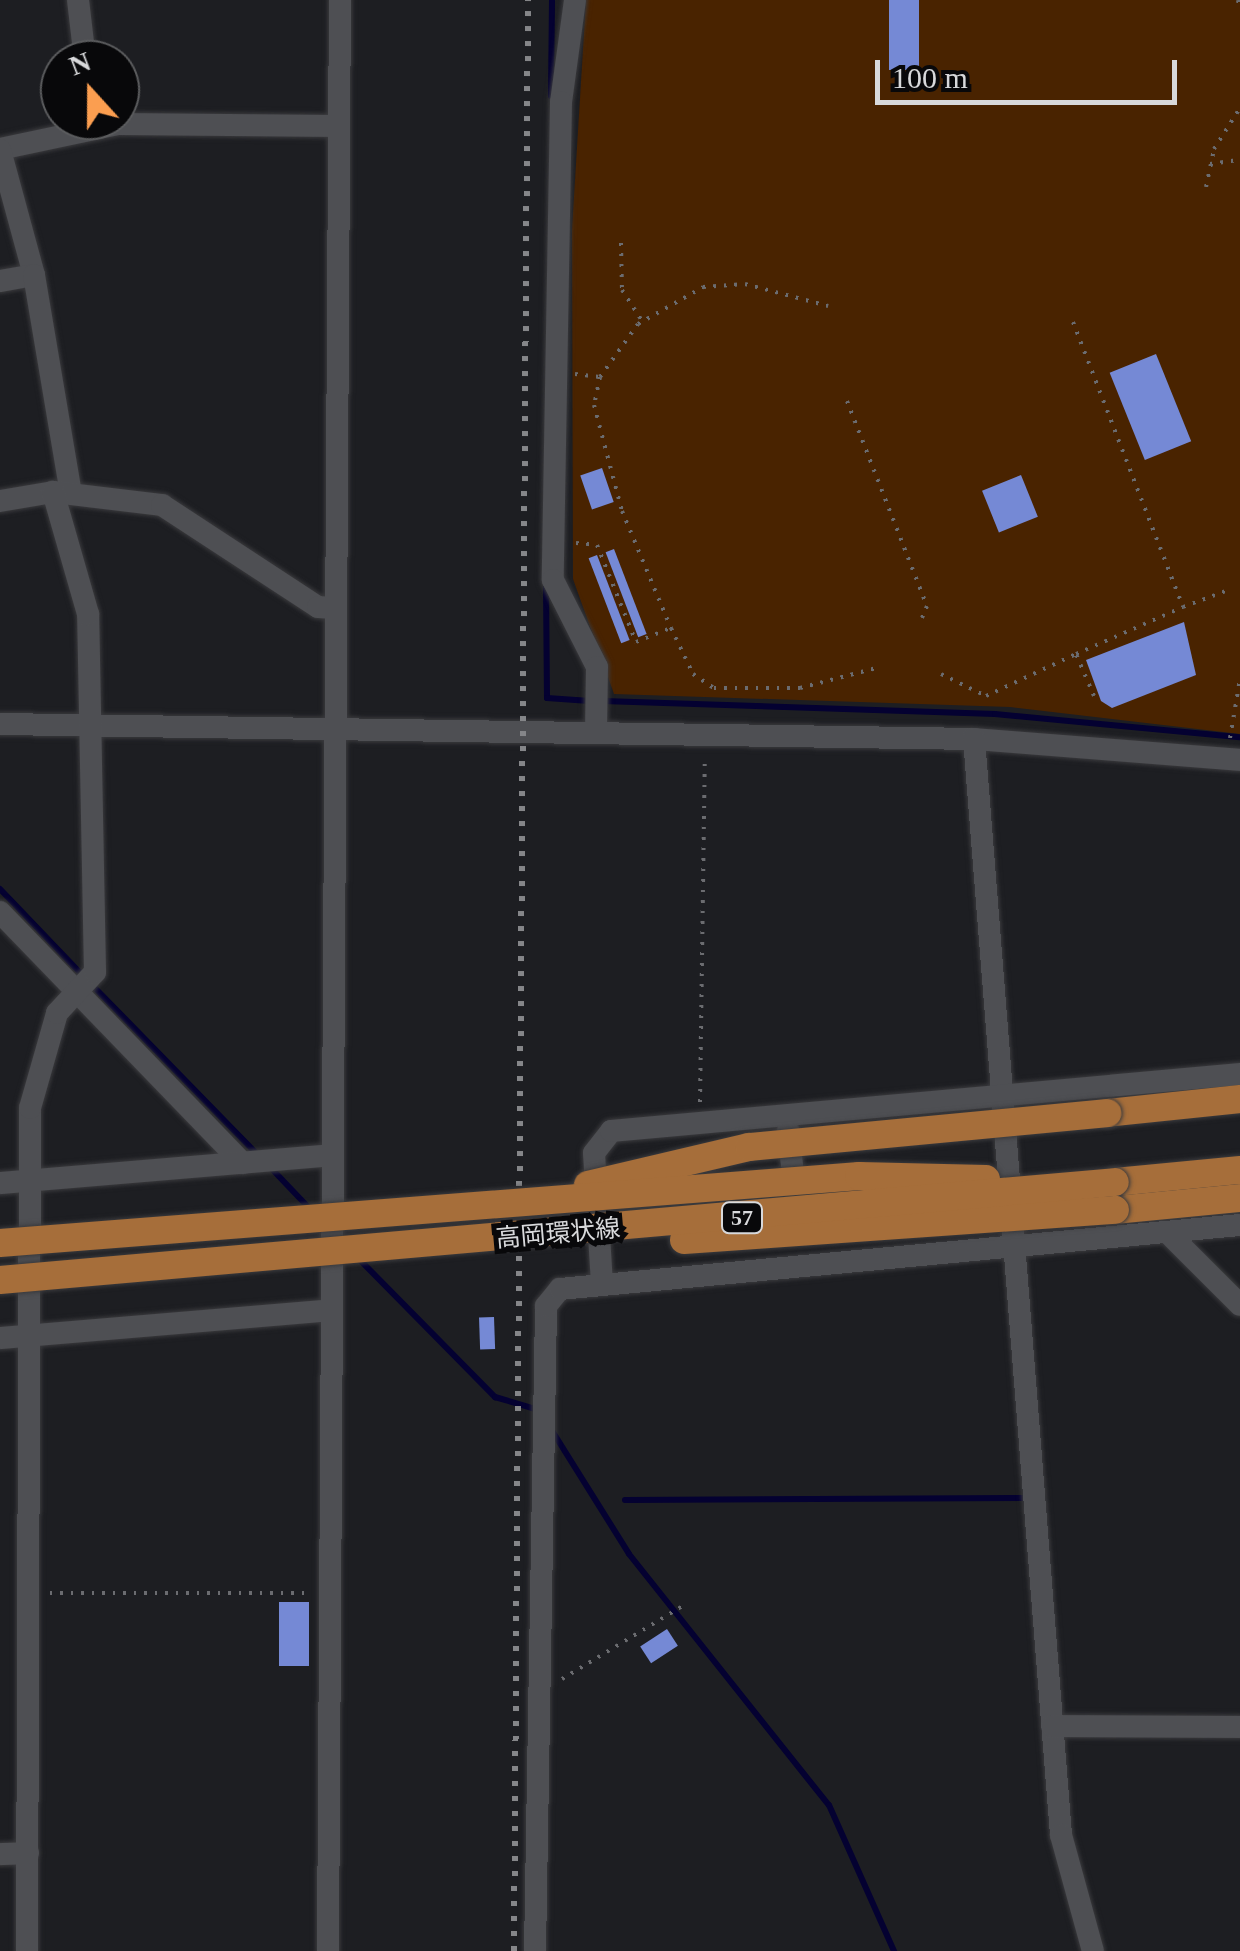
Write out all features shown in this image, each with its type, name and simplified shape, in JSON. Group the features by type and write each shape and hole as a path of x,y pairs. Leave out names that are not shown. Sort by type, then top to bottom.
{"main road":[{"name":"57","path":"498,1206 749,1147 1240,1099"},
{"name":"高岡環状線","path":"0,1280 1115,1196 1240,1170"},
{"name":"高岡環状線","path":"0,1243 859,1176 1115,1196"},
{"name":"57","path":"1115,1196 1240,1198"}],"street":[{"path":"78,0 82,40"},
{"path":"328,1951 333,608 340,0"},
{"path":"575,0 561,102 555,542 560,602 597,667 596,729"},
{"path":"140,125 338,126"},
{"path":"28,1951 30,1108 57,1013 83,982 94,724 88,614 62,493 34,275 0,149 40,138"},
{"path":"0,281 34,275"},
{"path":"0,501 62,493 162,504 318,608 333,608"},
{"path":"0,724 596,729 974,739 1234,760"},
{"path":"974,739 1052,1726 1071,1898 1093,1951"},
{"path":"0,912 83,982 242,1162"},
{"path":"602,1284 598,1139 700,1120 1240,1074"},
{"path":"786,1113 804,1265"},
{"path":"0,1183 332,1155"},
{"path":"534,1951 542,1454 548,1403 546,1306 560,1289 1240,1225"},
{"path":"1167,1232 1240,1305"},
{"path":"0,1338 330,1310"},
{"path":"1052,1726 1240,1726"},
{"path":"0,1854 28,1853"}],"path":[{"path":"1238,0 1240,10"},
{"path":"1206,187 1210,164 1240,108"},
{"path":"1210,164 1240,160"},
{"path":"622,243 622,290 642,321"},
{"path":"828,306 744,284 703,287 642,321 600,378 594,405 622,511 694,674 714,688 800,688 876,668"},
{"path":"1073,322 1183,607"},
{"path":"557,372 600,378"},
{"path":"847,401 927,606 922,618"},
{"path":"555,542 597,544 636,642 672,628"},
{"path":"941,674 986,696 1183,607 1232,589"},
{"path":"1076,654 1094,696"},
{"path":"1234,760 1240,679"},
{"path":"700,1120 705,732"},
{"path":"28,1593 331,1593"},
{"path":"538,1691 664,1624 686,1604"}],"shaded area":[{"path":"586,0 1240,0 1240,734 1010,707 614,694 573,579 572,229"}],"building":[{"path":"889,0 919,0 919,70 889,70"},
{"path":"1156,354 1191,441 1145,460 1110,373"},
{"path":"602,468 614,502 592,510 580,475"},
{"path":"1021,475 1038,517 999,532 982,491"},
{"path":"614,549 647,634 638,637 606,552"},
{"path":"597,555 630,640 621,643 589,558"},
{"path":"1184,622 1196,675 1112,708 1101,701 1086,660"},
{"path":"494,1317 495,1349 480,1350 479,1318"},
{"path":"279,1602 309,1602 309,1666 279,1666"},
{"path":"667,1629 678,1646 651,1663 640,1646"}],"waterway":[{"path":"551,96 552,0"},
{"path":"546,584 547,698 590,701"},
{"path":"603,701 995,714 1240,737"},
{"path":"0,889 83,976"},
{"path":"92,985 258,1155"},
{"path":"270,1167 310,1209"},
{"path":"357,1257 495,1397 539,1410"},
{"path":"551,1429 629,1554 829,1805 894,1951"},
{"path":"625,1500 1025,1498"}],"railway":[{"path":"514,1951 528,0"}]}
